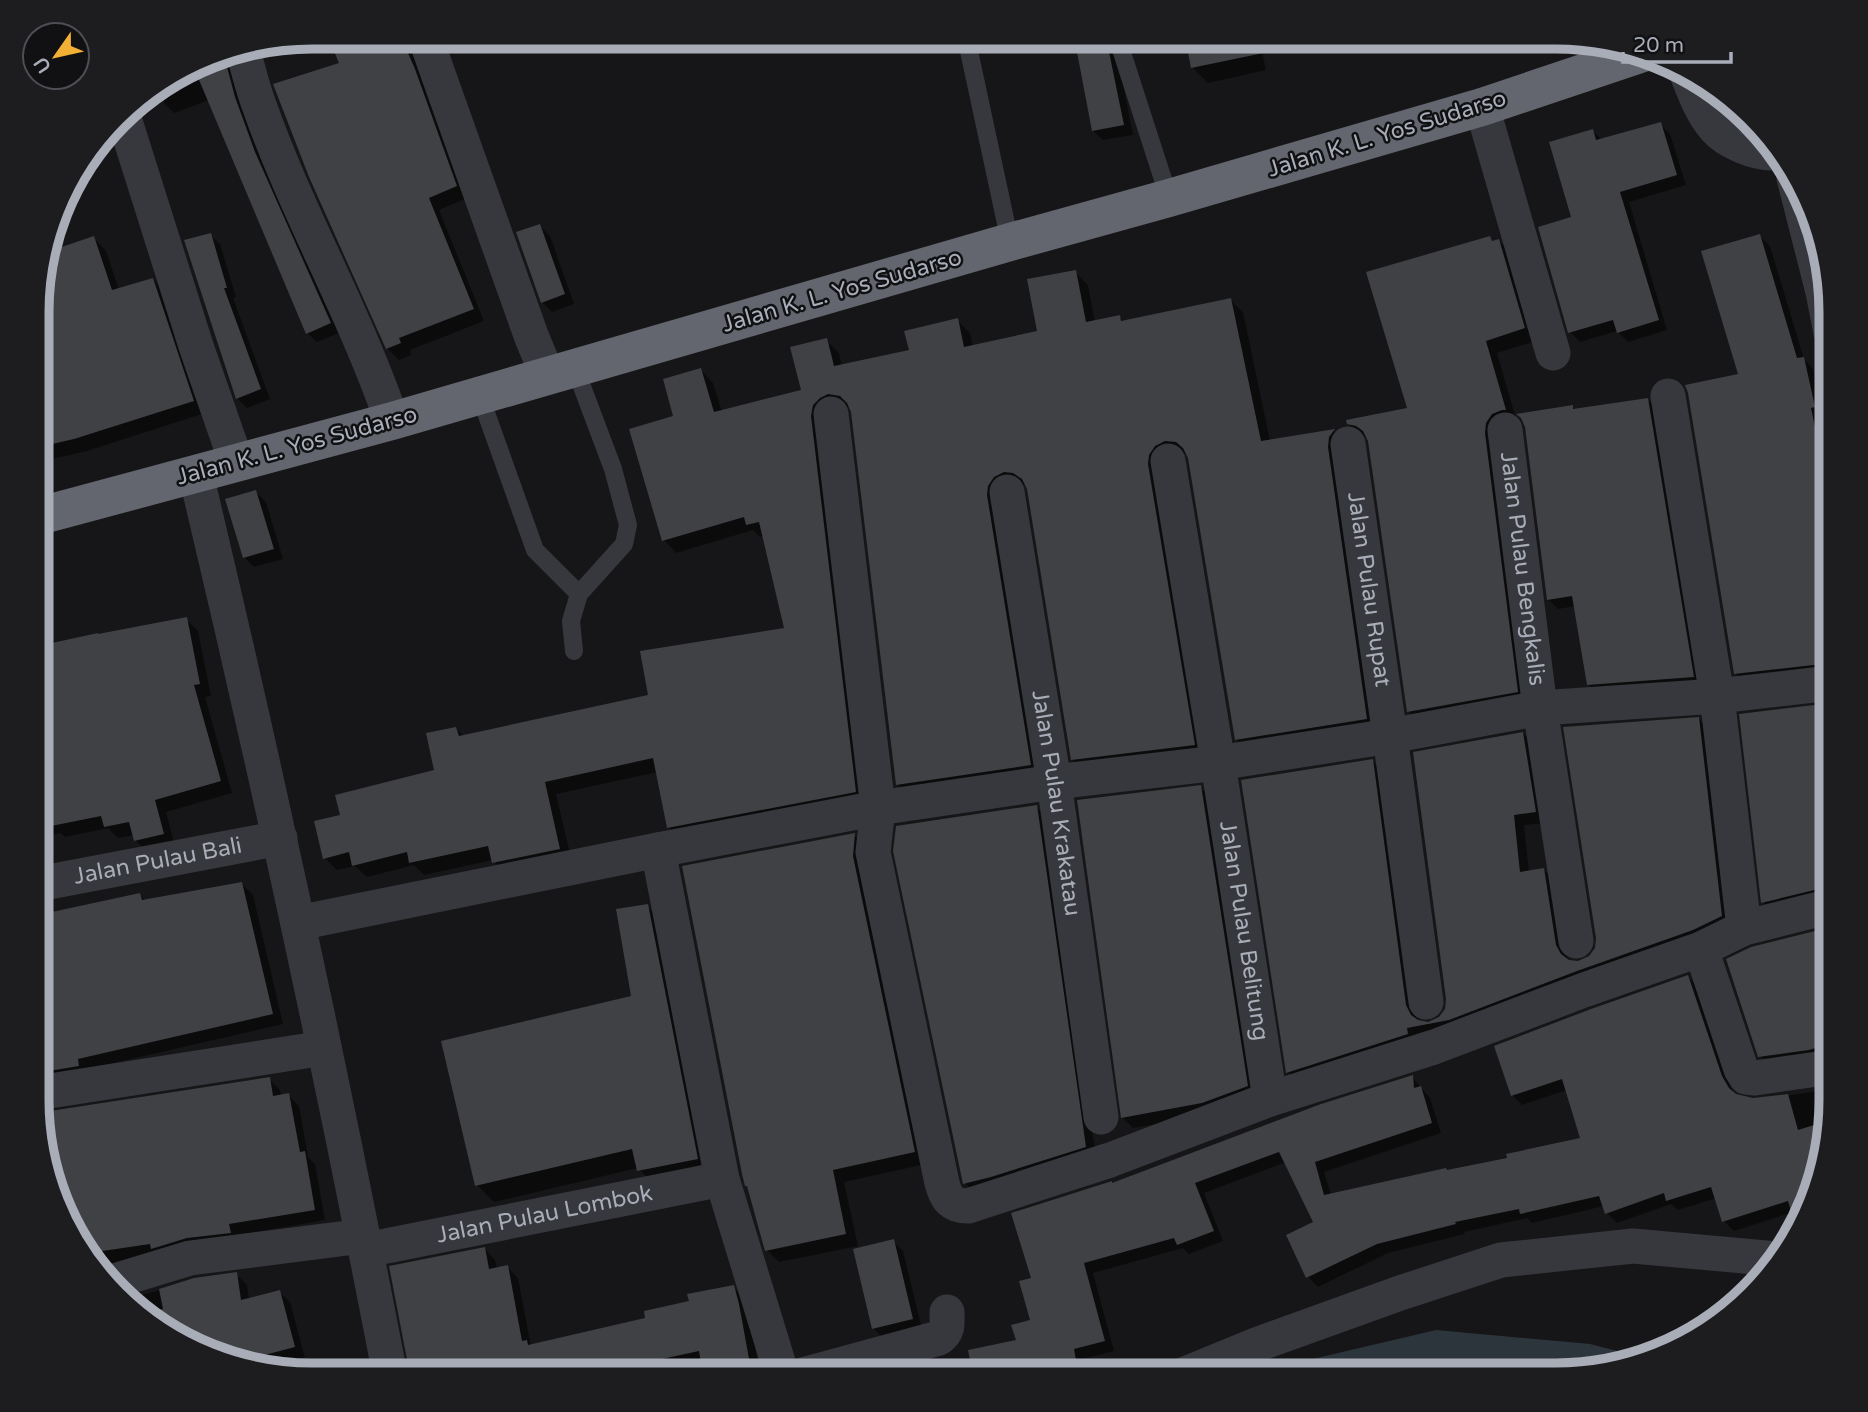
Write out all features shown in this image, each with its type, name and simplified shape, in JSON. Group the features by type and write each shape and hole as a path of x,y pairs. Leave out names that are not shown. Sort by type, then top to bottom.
{"highway":[{"name":"Jalan K. L. Yos Sudarso","path":"49,513 393,421 1168,198 1482,107 1624,58"}],"street":[{"path":"429,49 532,338 562,372"},
{"path":"245,58 258,104 379,381 393,421"},
{"path":"1692,87 1715,129 1745,148 1764,151"},
{"path":"1482,107 1553,353"},
{"path":"126,126 237,464"},
{"path":"1668,396 1717,696 1744,928"},
{"path":"831,414 878,808 873,852 942,1182 950,1202 968,1206 1084,1169 1270,1099 1434,1047 1701,949 1744,928 1819,909"},
{"name":"Jalan Pulau Bengkalis","path":"1504,430 1540,709 1576,941"},
{"name":"Jalan Pulau Rupat","path":"1348,444 1426,1002"},
{"name":"Jalan Pulau Belitung","path":"1168,461 1270,1099"},
{"path":"196,475 280,838 388,1363"},
{"name":"Jalan Pulau Krakatau","path":"1007,492 1054,782 1101,1116"},
{"path":"298,923 878,808 1054,782 1218,763 1540,709 1717,696 1819,684"},
{"name":"Jalan Pulau Bali","path":"49,882 280,838"},
{"path":"658,850 722,1179 778,1363"},
{"path":"1701,949 1746,1077 1819,1069"},
{"path":"49,1091 324,1048"},
{"name":"Jalan Pulau Lombok","path":"120,1279 190,1258 365,1243 722,1179"},
{"path":"1212,1363 1387,1297 1502,1260 1633,1246 1766,1258"},
{"path":"847,1363 939,1338 945,1334 948,1326 947,1312"}],"lane":[{"path":"968,49 1010,242"},
{"path":"1121,49 1168,198"},
{"path":"562,372 613,469 628,525 624,544 579,594 571,621 574,651"},
{"path":"480,396 535,551 579,594"}],"shaded area":[{"path":"1436,1330 1590,1344 1626,1353 1591,1361 1556,1363 1295,1363"}],"building":[{"path":"333,49 406,49 457,186 429,198 474,309 399,338 401,343 386,349 309,177 273,84 339,63"},
{"path":"1108,49 1124,125 1092,131 1077,52"},
{"path":"1187,49 1278,49 1278,50 1191,68"},
{"path":"226,63 255,152 331,323 306,334 197,75"},
{"path":"1661,122 1677,175 1620,192 1659,320 1617,333 1613,320 1568,333 1538,227 1571,217 1549,142 1593,129 1596,140"},
{"path":"540,224 565,294 541,303 516,232"},
{"path":"211,233 227,288 224,288 261,389 236,399 184,240"},
{"path":"1760,234 1797,358 1804,357 1815,407 1811,408 1819,447 1819,664 1734,674 1685,385 1738,374 1701,251"},
{"path":"94,236 112,290 153,278 194,401 49,445 49,312 51,277 57,249"},
{"path":"1490,236 1492,241 1499,239 1525,328 1486,341 1506,410 1492,414 1486,423 1485,433 1518,692 1407,712 1368,441 1363,431 1347,424 1346,420 1407,408 1366,272"},
{"path":"1076,270 1086,322 1120,315 1121,321 1231,298 1261,441 1335,429 1329,437 1328,447 1367,719 1235,740 1188,458 1176,442 1165,441 1155,446 1149,455 1148,464 1195,745 1071,760 1027,489 1022,479 1013,473 1004,472 994,477 988,486 987,495 1031,765 896,785 851,412 840,396 828,394 813,405 811,416 856,792 667,828 653,758 545,782 560,849 492,863 488,846 409,863 407,852 352,866 349,852 323,859 314,821 340,815 335,795 434,770 426,733 456,727 459,736 648,695 640,651 784,628 759,522 746,525 744,517 662,541 629,429 673,416 663,379 701,368 714,412 801,390 790,347 827,338 834,366 909,350 904,331 958,318 964,347 1037,331 1027,279"},
{"path":"1648,398 1694,677 1587,685 1572,596 1547,600 1525,427 1516,414"},
{"path":"256,490 274,549 243,558 225,499"},
{"path":"187,617 200,684 194,685 221,781 155,800 164,834 134,841 129,822 104,827 101,816 51,826 49,821 49,644"},
{"path":"1819,704 1819,889 1761,903 1739,714"},
{"path":"1699,717 1722,916 1693,930 1449,1020 1407,1028 1408,1034 1286,1073 1241,780 1373,759 1406,1005 1411,1015 1428,1022 1439,1017 1445,1009 1446,999 1413,752 1523,732 1536,812 1514,815 1520,872 1544,868 1556,945 1561,954 1569,960 1578,961 1589,956 1595,948 1596,938 1563,727"},
{"path":"1201,785 1248,1086 1202,1103 1121,1118 1077,800"},
{"path":"1037,805 1086,1147 963,1184 893,851 896,826"},
{"path":"855,833 853,856 915,1152 833,1170 846,1234 765,1251 742,1174 682,866"},
{"path":"242,882 273,1014 78,1059 79,1066 49,1071 49,913 140,893 142,900"},
{"path":"648,904 698,1159 637,1171 632,1149 475,1186 441,1041 631,996 616,909"},
{"path":"1819,930 1819,1047 1758,1057 1726,959 1751,947"},
{"path":"1688,975 1722,1076 1729,1088 1736,1094 1753,1098 1788,1094 1798,1130 1818,1124 1810,1168 1792,1215 1788,1201 1722,1222 1711,1187 1666,1201 1664,1193 1605,1214 1599,1196 1520,1214 1519,1209 1455,1222 1456,1224 1377,1244 1306,1278 1286,1235 1313,1222 1279,1152 1195,1183 1214,1231 1177,1245 1174,1238 1084,1263 1105,1341 1074,1349 1076,1360 1065,1363 971,1363 968,1350 1016,1340 1011,1325 1030,1320 1019,1281 1031,1278 1011,1213 1112,1183 1321,1104 1413,1075 1414,1088 1421,1086 1432,1123 1315,1162 1324,1195 1446,1168 1447,1170 1507,1158 1506,1154 1580,1138 1562,1079 1511,1096 1494,1046"},
{"path":"270,1077 273,1096 289,1093 300,1152 305,1151 315,1210 229,1224 231,1233 187,1238 151,1249 150,1244 97,1252 84,1232 63,1185 51,1135 50,1111"},
{"path":"894,1239 913,1319 872,1329 853,1249"},
{"path":"485,1247 489,1269 508,1265 522,1341 527,1340 528,1345 645,1318 644,1311 689,1301 687,1294 734,1285 750,1363 701,1363 699,1351 643,1363 408,1363 389,1266"},
{"path":"237,1272 241,1300 280,1290 295,1347 257,1357 244,1354 196,1336 154,1311 163,1309 159,1289 194,1278"}]}
